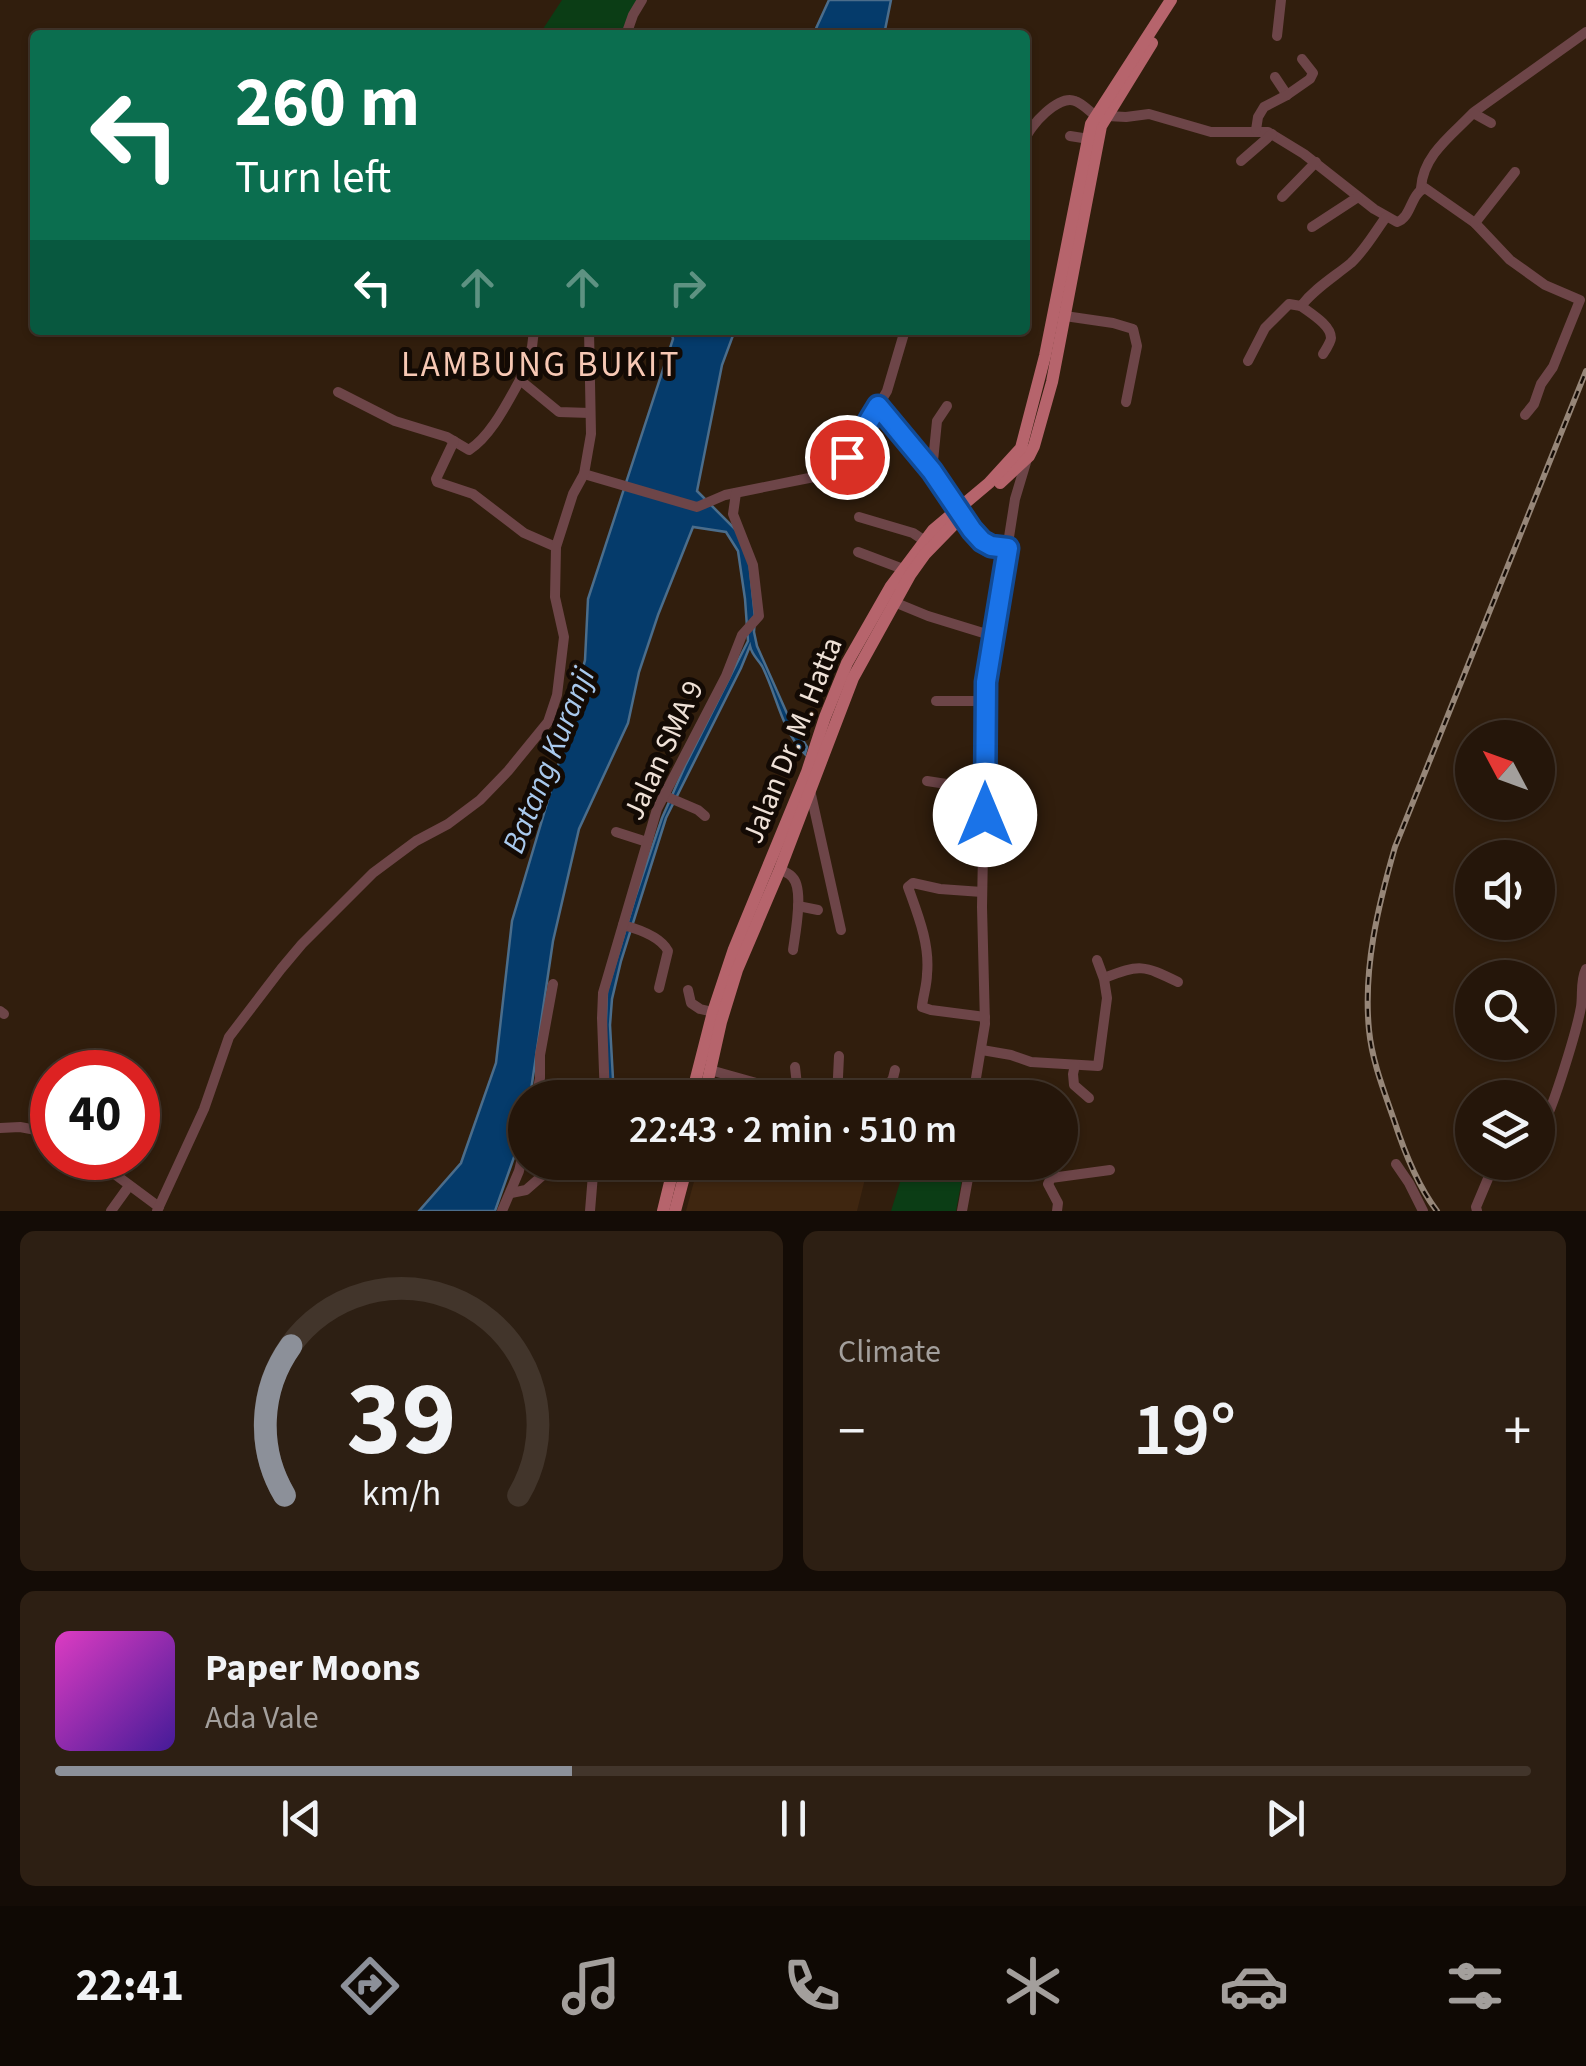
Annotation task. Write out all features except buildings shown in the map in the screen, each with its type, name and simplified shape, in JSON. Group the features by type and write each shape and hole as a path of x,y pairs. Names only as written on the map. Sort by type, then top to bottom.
{"main road":[{"name":"Jalan Dr. M. Hatta","path":"1025,452 1102,116 1171,0"},
{"name":"Jalan Dr. M. Hatta","path":"715,1018 780,868 853,678 894,602 925,554 960,512 1034,446 1065,316 1064,286 1091,124 1102,116 1182,0"},
{"name":"Jalan Dr. M. Hatta","path":"696,1080 734,948 805,797 807,772 847,663 903,569 933,530 960,512"},
{"path":"708,1080 715,1018"},
{"path":"663,1211 671,1180"},
{"path":"675,1211 683,1180"}],"street":[{"path":"628,30 642,0"},
{"path":"1277,36 1281,0"},
{"path":"1030,129 1064,101 1073,100 1102,116 1156,115 1197,130 1256,130 1272,134 1397,222 1402,221 1421,188 1426,166 1436,150 1474,112 1586,32"},
{"path":"1256,130 1264,107 1310,79 1313,73 1302,60"},
{"path":"1275,77 1287,95"},
{"path":"1474,112 1490,124"},
{"path":"1241,161 1272,134"},
{"path":"1070,136 1089,139"},
{"path":"1282,198 1316,162"},
{"path":"1475,223 1515,172"},
{"path":"1421,188 1475,223 1510,260 1545,285 1580,300 1553,367 1525,415"},
{"path":"1312,228 1358,198"},
{"path":"1301,306 1357,257 1386,217"},
{"path":"1248,360 1265,328 1292,304 1322,322 1331,334 1324,354"},
{"path":"1065,316 1132,329 1137,346 1126,402"},
{"path":"338,392 395,421 469,450 476,446 520,380 533,335"},
{"path":"121,1180 158,1209 204,1109 229,1037 281,969 373,872 480,800 548,722 558,695 564,637 555,597 556,547 573,494 584,474 590,434 589,335"},
{"path":"584,474 694,507 725,494 802,480 832,470 854,447 887,391 904,335"},
{"path":"520,380 559,412 590,413"},
{"path":"878,406 932,471 982,541 1008,548"},
{"path":"932,471 936,421 947,406"},
{"path":"454,441 436,482 473,494 524,533 556,547"},
{"path":"976,1080 985,1017 982,892 988,658 1025,452"},
{"name":"Jalan SMA 9","path":"605,1080 603,992 627,926 648,842 738,644 760,616 753,566 734,520 736,493"},
{"path":"858,517 913,533 925,541"},
{"path":"858,552 903,569"},
{"path":"894,602 994,636"},
{"path":"936,701 985,701"},
{"path":"927,781 985,790"},
{"path":"805,797 841,930"},
{"path":"671,798 705,816"},
{"path":"955,828 959,835 984,837"},
{"path":"616,832 648,842"},
{"path":"780,868 796,881 798,906 793,950"},
{"path":"982,892 913,883 908,887 927,954 922,1007 985,1017"},
{"path":"798,906 818,910"},
{"path":"627,926 668,948 659,988"},
{"path":"982,1050 1032,1062 1095,1067 1099,1064 1106,1011 1104,978 1097,960"},
{"path":"1104,978 1130,968 1149,968 1178,982"},
{"path":"1555,1095 1580,1013 1586,969"},
{"path":"540,1080 540,1055 553,984"},
{"path":"688,990 691,1002 715,1018"},
{"path":"838,1080 840,1056"},
{"path":"1075,1065 1074,1085 1089,1098"},
{"path":"795,1066 799,1080"},
{"path":"710,1070 746,1080"},
{"path":"891,1080 895,1070"},
{"path":"0,1128 30,1130"},
{"path":"1396,1164 1423,1211"},
{"path":"1057,1211 1058,1203 1048,1184 1051,1178 1110,1170"},
{"path":"502,1211 516,1180"},
{"path":"512,1193 526,1190 537,1180"},
{"path":"590,1211 592,1180"},
{"path":"962,1211 968,1180"},
{"path":"1473,1209 1486,1180"},
{"path":"111,1211 129,1186"}],"shaded area":[{"path":"694,1180 865,1180 857,1211 686,1211"}],"green space":[{"path":"562,0 640,0 628,30 542,30"},
{"path":"901,1180 962,1180 956,1211 891,1211"}],"water":[{"path":"829,0 891,0 885,30 815,30"},
{"path":"672,335 733,335 722,365 697,491 739,533 749,559 757,646 789,718 807,747 805,754 790,734 750,646 666,818 612,999 613,1080 607,1080 607,991 636,895 662,818 748,641 738,551 726,532 693,527 639,672 628,723 579,829 553,941 533,1080 508,1080 508,1174 495,1211 419,1211 461,1163 496,1063 512,921 585,660 588,599"}],"railway":[{"path":"1437,1211 1407,1156 1373,1053 1368,1007 1373,937 1395,847 1586,371"}],"district":[{"name":"LAMBUNG BUKIT","path":"541,364"}],"route":[{"path":"847,457 878,406 932,471 982,541 1008,548 988,658 985,815"}],"water label":[{"name":"Batang Kuranji","path":"548,760"}]}
